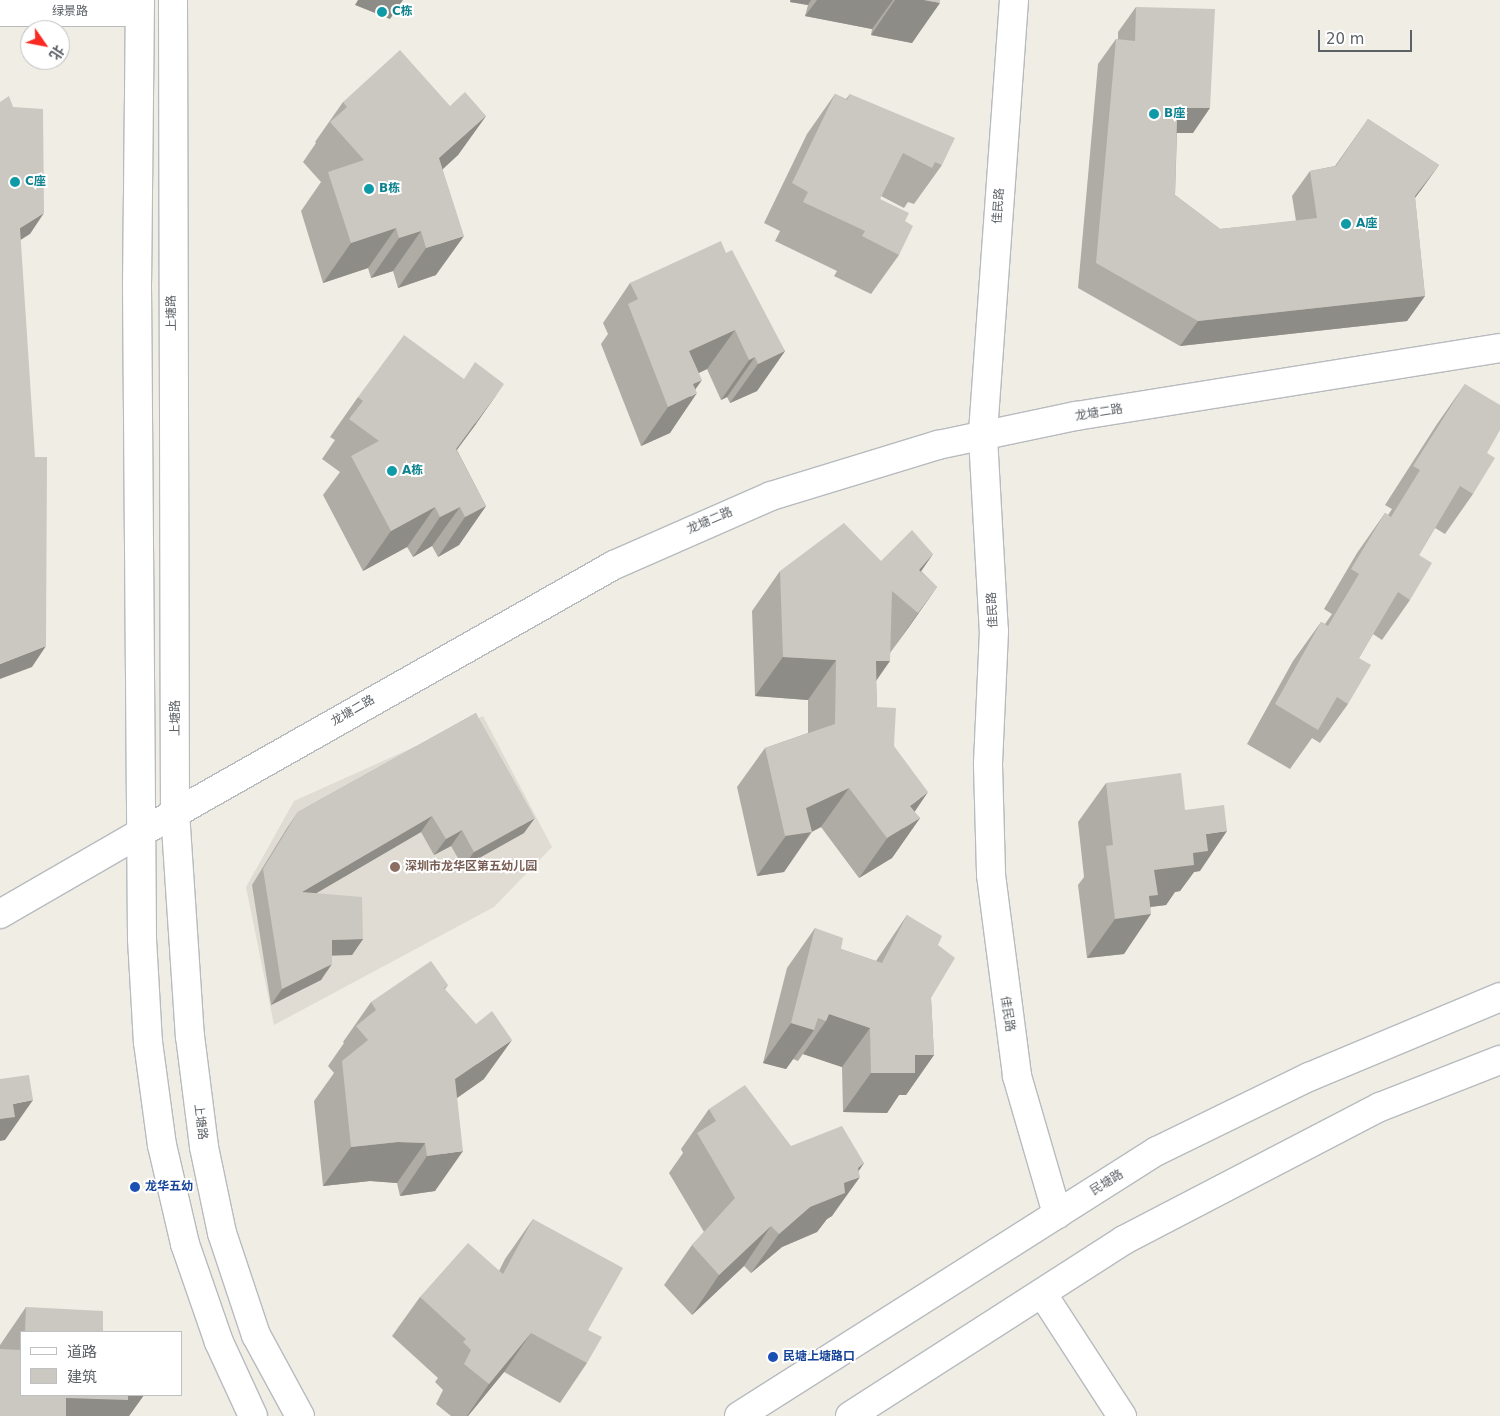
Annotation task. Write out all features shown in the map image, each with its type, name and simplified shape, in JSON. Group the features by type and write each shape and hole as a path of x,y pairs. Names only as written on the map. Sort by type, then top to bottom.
{"main road":[{"name":"上塘路","path":"173,0 175,812 180,928 204,1147 222,1233 256,1335 300,1416"},
{"name":"佳民路","path":"1014,0 983,437 994,631 988,765 993,894 1017,1076 1057,1214"},
{"name":"绿景路","path":"0,12 140,6"},
{"path":"140,6 137,285 142,832 148,1033 162,1145 185,1244 219,1342 253,1416"},
{"name":"龙塘二路","path":"0,914 175,812 588,579 694,527 858,467 1076,416 1500,348"},
{"name":"民塘路","path":"739,1416 1166,1146 1309,1077 1500,997"},
{"path":"850,1416 1124,1240 1312,1140 1380,1107 1500,1060"},
{"path":"1042,1293 1122,1416"}],"shaded area":[{"name":"深圳市龙华区第五幼儿园","path":"483,716 552,847 494,907 274,1025 246,887 294,801"}],"building":[{"path":"924,0 940,0 940,3"},
{"path":"1136,7 1215,9 1210,108 1183,108 1183,120 1177,120 1175,195 1220,229 1317,218 1310,171 1336,166 1368,119 1439,165 1415,196 1425,296 1198,321 1096,263 1116,39 1135,41"},
{"path":"400,50 450,106 465,92 486,116 439,158 464,236 426,248 421,231 399,238 396,228 351,243 328,172 364,160 330,122 347,107 343,102"},
{"path":"835,94 847,100 850,94 955,138 942,165 935,162 932,168 903,153 880,199 909,213 905,221 913,226 899,255 862,236 865,231 803,202 808,192 792,183"},
{"path":"9,96 13,107 43,109 44,213 20,228 35,457 47,457 46,646 0,664 0,102"},
{"path":"721,241 726,253 732,250 785,351 758,364 755,357 749,360 735,330 689,351 702,380 693,384 697,393 668,407 628,304 638,299 630,283"},
{"path":"404,335 464,379 475,362 504,384 456,449 486,506 465,517 460,507 440,517 435,507 391,531 351,456 379,441 349,419 363,401 358,397"},
{"path":"1465,384 1500,405 1500,430 1487,453 1495,458 1473,494 1460,486 1419,555 1432,563 1410,600 1398,592 1359,658 1371,665 1348,704 1337,697 1318,730 1275,704 1321,622 1328,626 1359,574 1351,569 1385,513 1391,517 1420,470 1413,466"},
{"path":"844,523 881,561 912,530 933,554 919,570 937,587 918,613 892,591 890,661 876,661 877,707 896,708 894,746 928,792 910,806 920,818 887,838 849,788 806,808 812,832 785,836 765,748 835,724 836,660 783,657 780,571"},
{"path":"476,713 535,818 474,852 462,830 446,839 432,816 302,892 362,897 363,939 332,940 332,964 282,989 263,869 298,812"},
{"path":"1181,773 1185,810 1224,805 1227,831 1206,834 1208,851 1193,853 1194,865 1154,870 1158,895 1149,896 1151,914 1115,919 1106,846 1113,845 1106,783"},
{"path":"907,915 942,936 938,945 955,958 931,998 934,1055 915,1055 915,1073 871,1073 870,1028 829,1014 826,1021 818,1018 814,1030 791,1023 815,928 843,938 841,949 882,963"},
{"path":"431,961 448,985 444,988 476,1024 492,1011 512,1040 455,1079 463,1151 427,1156 425,1143 398,1142 351,1147 342,1061 368,1040 356,1026 376,1010 371,1002"},
{"path":"29,1075 33,1100 13,1104 15,1117 0,1119 0,1079"},
{"path":"745,1085 791,1146 842,1126 864,1163 858,1168 860,1177 844,1183 845,1193 810,1207 779,1234 771,1226 719,1275 692,1245 735,1198 697,1133 716,1121 709,1109"},
{"path":"533,1219 623,1268 588,1330 602,1337 587,1363 531,1333 489,1384 464,1364 471,1350 463,1342 466,1339 420,1297 468,1243 503,1274"},
{"path":"26,1307 103,1311 103,1331 25,1331"},
{"path":"0,1349 20,1350 20,1396 128,1396 128,1400 66,1398 66,1416 0,1416"}],"place":[{"name":"C栋","path":"382,12"},
{"name":"B座","path":"1154,114"},
{"name":"C座","path":"15,182"},
{"name":"B栋","path":"369,189"},
{"name":"A座","path":"1346,224"},
{"name":"A栋","path":"392,471"},
{"name":"深圳市龙华区第五幼儿园","path":"395,867"},
{"name":"龙华五幼","path":"135,1187"},
{"name":"民塘上塘路口","path":"773,1357"}]}
